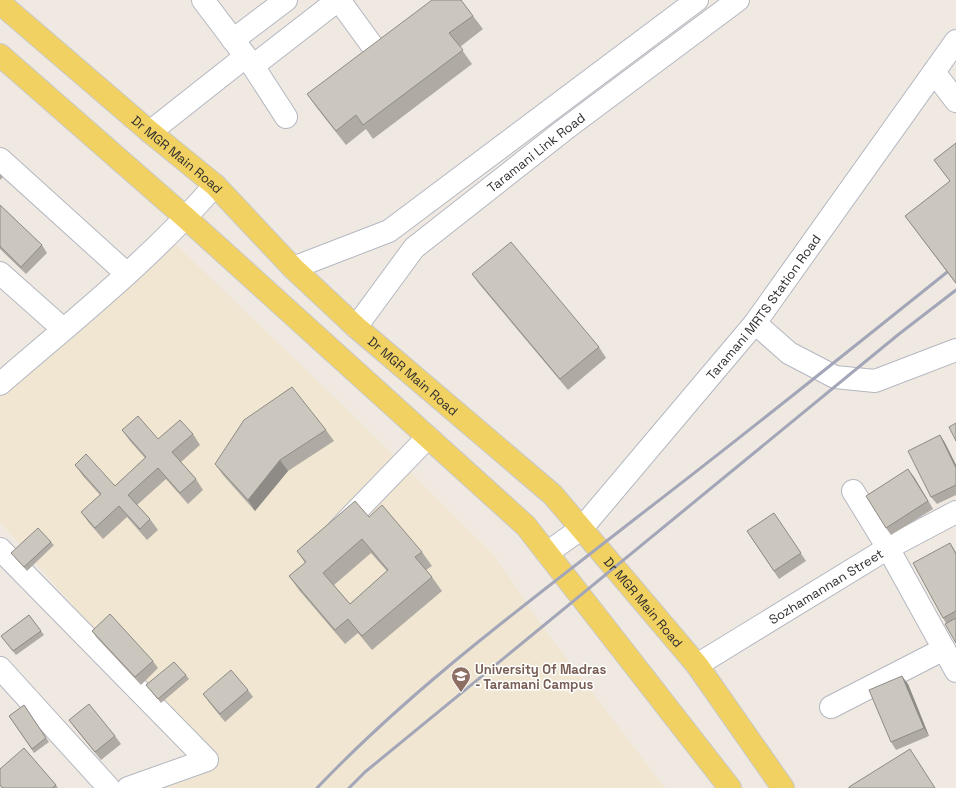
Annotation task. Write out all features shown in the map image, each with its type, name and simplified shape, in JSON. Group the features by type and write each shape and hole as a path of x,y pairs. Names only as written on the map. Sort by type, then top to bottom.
{"main road":[{"name":"Dr MGR Main Road","path":"0,3 150,132 215,185 293,268 356,327 553,495 697,665 783,788"},
{"path":"0,55 186,218 526,526 730,788"}],"street":[{"path":"203,0 244,54 286,117"},
{"path":"244,54 286,0"},
{"path":"150,132 244,54 339,0 376,51"},
{"name":"Taramani Link Road","path":"293,268 389,231 697,0"},
{"name":"Taramani Link Road","path":"356,327 414,248 564,130 738,0"},
{"name":"Taramani MRTS Station Road","path":"547,553 582,528 755,323 956,41"},
{"path":"934,72 956,101"},
{"path":"0,159 127,274"},
{"path":"0,384 127,274 186,218 215,185"},
{"path":"0,273 63,329"},
{"path":"755,323 789,353 835,377 875,381 956,350"},
{"path":"326,542 428,437"},
{"path":"853,491 888,548 956,671"},
{"name":"Sozhamannan Street","path":"697,665 888,548 956,512"},
{"path":"0,548 207,760 128,788"},
{"path":"830,708 944,649"},
{"path":"0,668 109,788"}],"shaded area":[{"path":"169,238 355,417 493,554 548,634 665,788 95,788 201,752 0,522 0,384"}],"building":[{"path":"432,0 461,0 473,16 449,33 463,50 363,125 356,115 336,131 307,94"},
{"path":"956,143 956,283 905,216 950,181 934,160"},
{"path":"0,205 42,245 21,267 0,246"},
{"path":"511,242 599,347 560,379 472,274"},
{"path":"292,387 326,430 280,460 248,500 215,464 244,420"},
{"path":"138,416 158,439 180,420 193,434 172,452 196,479 180,493 158,468 128,495 150,519 140,529 119,506 95,528 81,512 101,494 75,465 86,454 115,486 146,457 122,430"},
{"path":"956,423 956,441 949,427"},
{"path":"940,435 956,468 956,485 931,497 908,451"},
{"path":"908,469 928,501 886,528 866,496"},
{"path":"355,501 369,517 382,505 422,552 415,557 432,577 362,636 348,619 335,630 289,576 306,562 297,551","holes":["362,539 388,570 350,604 323,573"]},
{"path":"774,513 801,553 774,571 747,531"},
{"path":"38,528 51,542 24,567 11,553"},
{"path":"950,543 956,554 956,611 943,618 913,563"},
{"path":"110,614 153,661 135,677 92,631"},
{"path":"29,615 41,631 13,651 1,636"},
{"path":"956,618 956,643 945,624"},
{"path":"174,662 186,675 158,699 146,685"},
{"path":"231,670 248,690 220,714 203,694"},
{"path":"902,676 924,728 891,742 869,690"},
{"path":"89,704 115,736 95,752 69,720"},
{"path":"24,705 46,738 32,749 9,716"},
{"path":"24,748 56,785 52,788 3,788 0,785 0,769"},
{"path":"910,749 935,788 849,788 849,787"}],"railway":[{"path":"317,788 393,715 473,646 759,422 956,265"},
{"path":"349,788 365,772 899,334 956,290"}],"place":[{"name":"University Of Madras - Taramani Campus","path":"461,693"}]}
